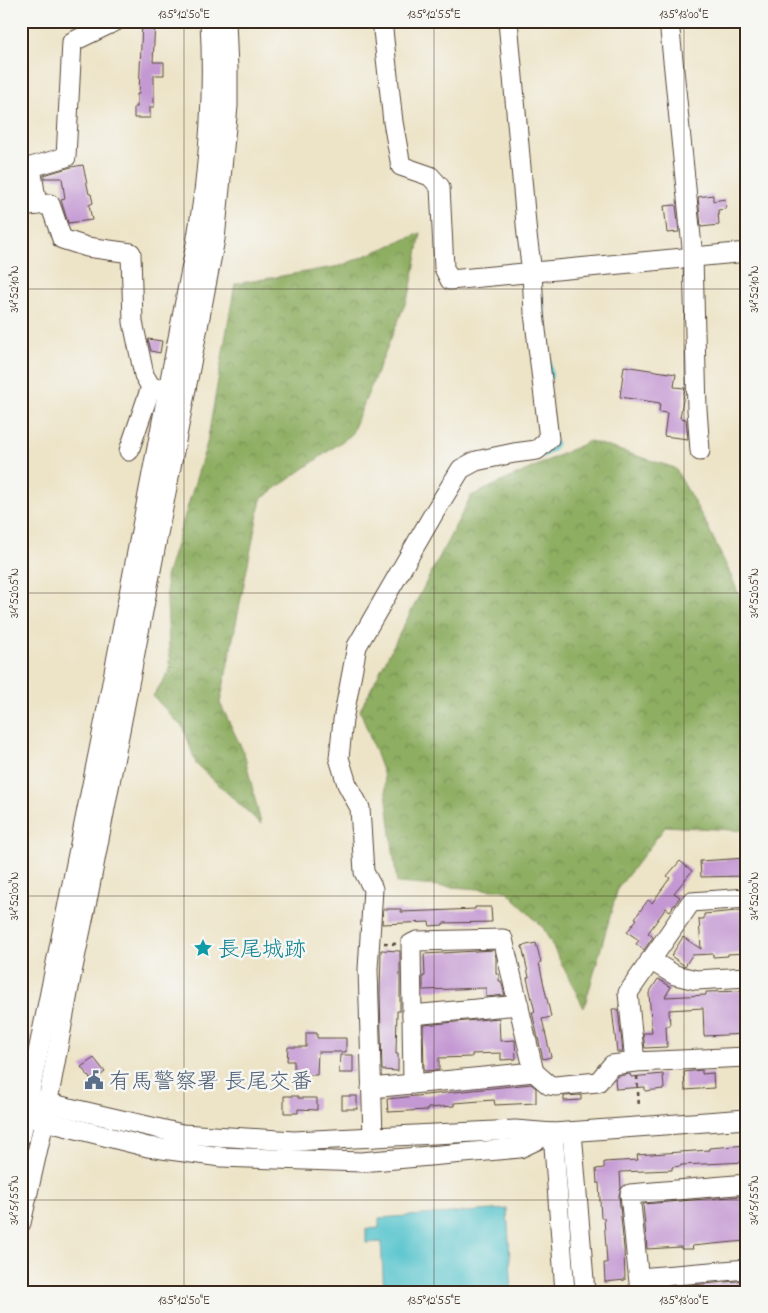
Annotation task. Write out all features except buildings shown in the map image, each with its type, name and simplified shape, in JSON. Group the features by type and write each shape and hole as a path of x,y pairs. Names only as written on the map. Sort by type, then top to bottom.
{"street":[{"path":"116,21 72,42 66,157 31,167 29,206 50,204 62,239 87,247 132,253 133,322 144,375 168,391"},
{"path":"21,1136 24,1106 101,740 196,244 205,184 212,75 210,21"},
{"path":"21,1223 48,1103 168,391 215,238 228,106 226,21"},
{"path":"382,21 393,122 401,166 430,176 440,187 444,268 450,280 747,252"},
{"path":"373,1137 368,969 373,889 364,872 360,808 347,784 339,758 343,720 358,646 461,469 476,461 537,450 548,439 534,313 532,272 526,226 508,21"},
{"path":"669,21 693,257 700,451"},
{"path":"129,451 168,391"},
{"path":"635,1062 628,993 650,960 691,902 747,898"},
{"path":"414,1084 411,944 417,941 503,939 534,1072 549,1085 598,1082 612,1064 747,1057"},
{"path":"650,960 675,975 696,980 747,977"},
{"path":"412,1015 519,1005"},
{"path":"371,1088 534,1072"},
{"path":"24,1106 48,1103 182,1134 294,1141 515,1130 553,1133 747,1119"},
{"path":"24,1106 44,1122 148,1147 212,1156 361,1162 520,1148 553,1133"},
{"path":"572,1132 586,1292"},
{"path":"553,1133 565,1292"},
{"path":"747,1184 630,1194 639,1285 747,1269"}],"path":[{"path":"370,943 411,944"},
{"path":"635,1062 639,1107"}],"green space":[{"path":"421,233 410,292 351,435 261,499 220,703 244,753 261,824 196,764 184,729 153,696 170,670 166,577 207,443 235,284 340,266"},
{"path":"590,441 675,468 707,525 747,613 747,831 666,826 618,888 584,1008 544,929 507,891 397,883 384,776 360,710 471,496"}],"water":[{"path":"507,1209 512,1292 384,1292 381,1242 366,1243 366,1229 379,1228 379,1218"}],"waterway":[{"path":"542,297 551,377"},
{"path":"544,455 553,449 556,443"}],"place":[{"name":"長尾城跡","path":"203,948"},
{"name":"有馬警察署 長尾交番","path":"94,1080"}]}
